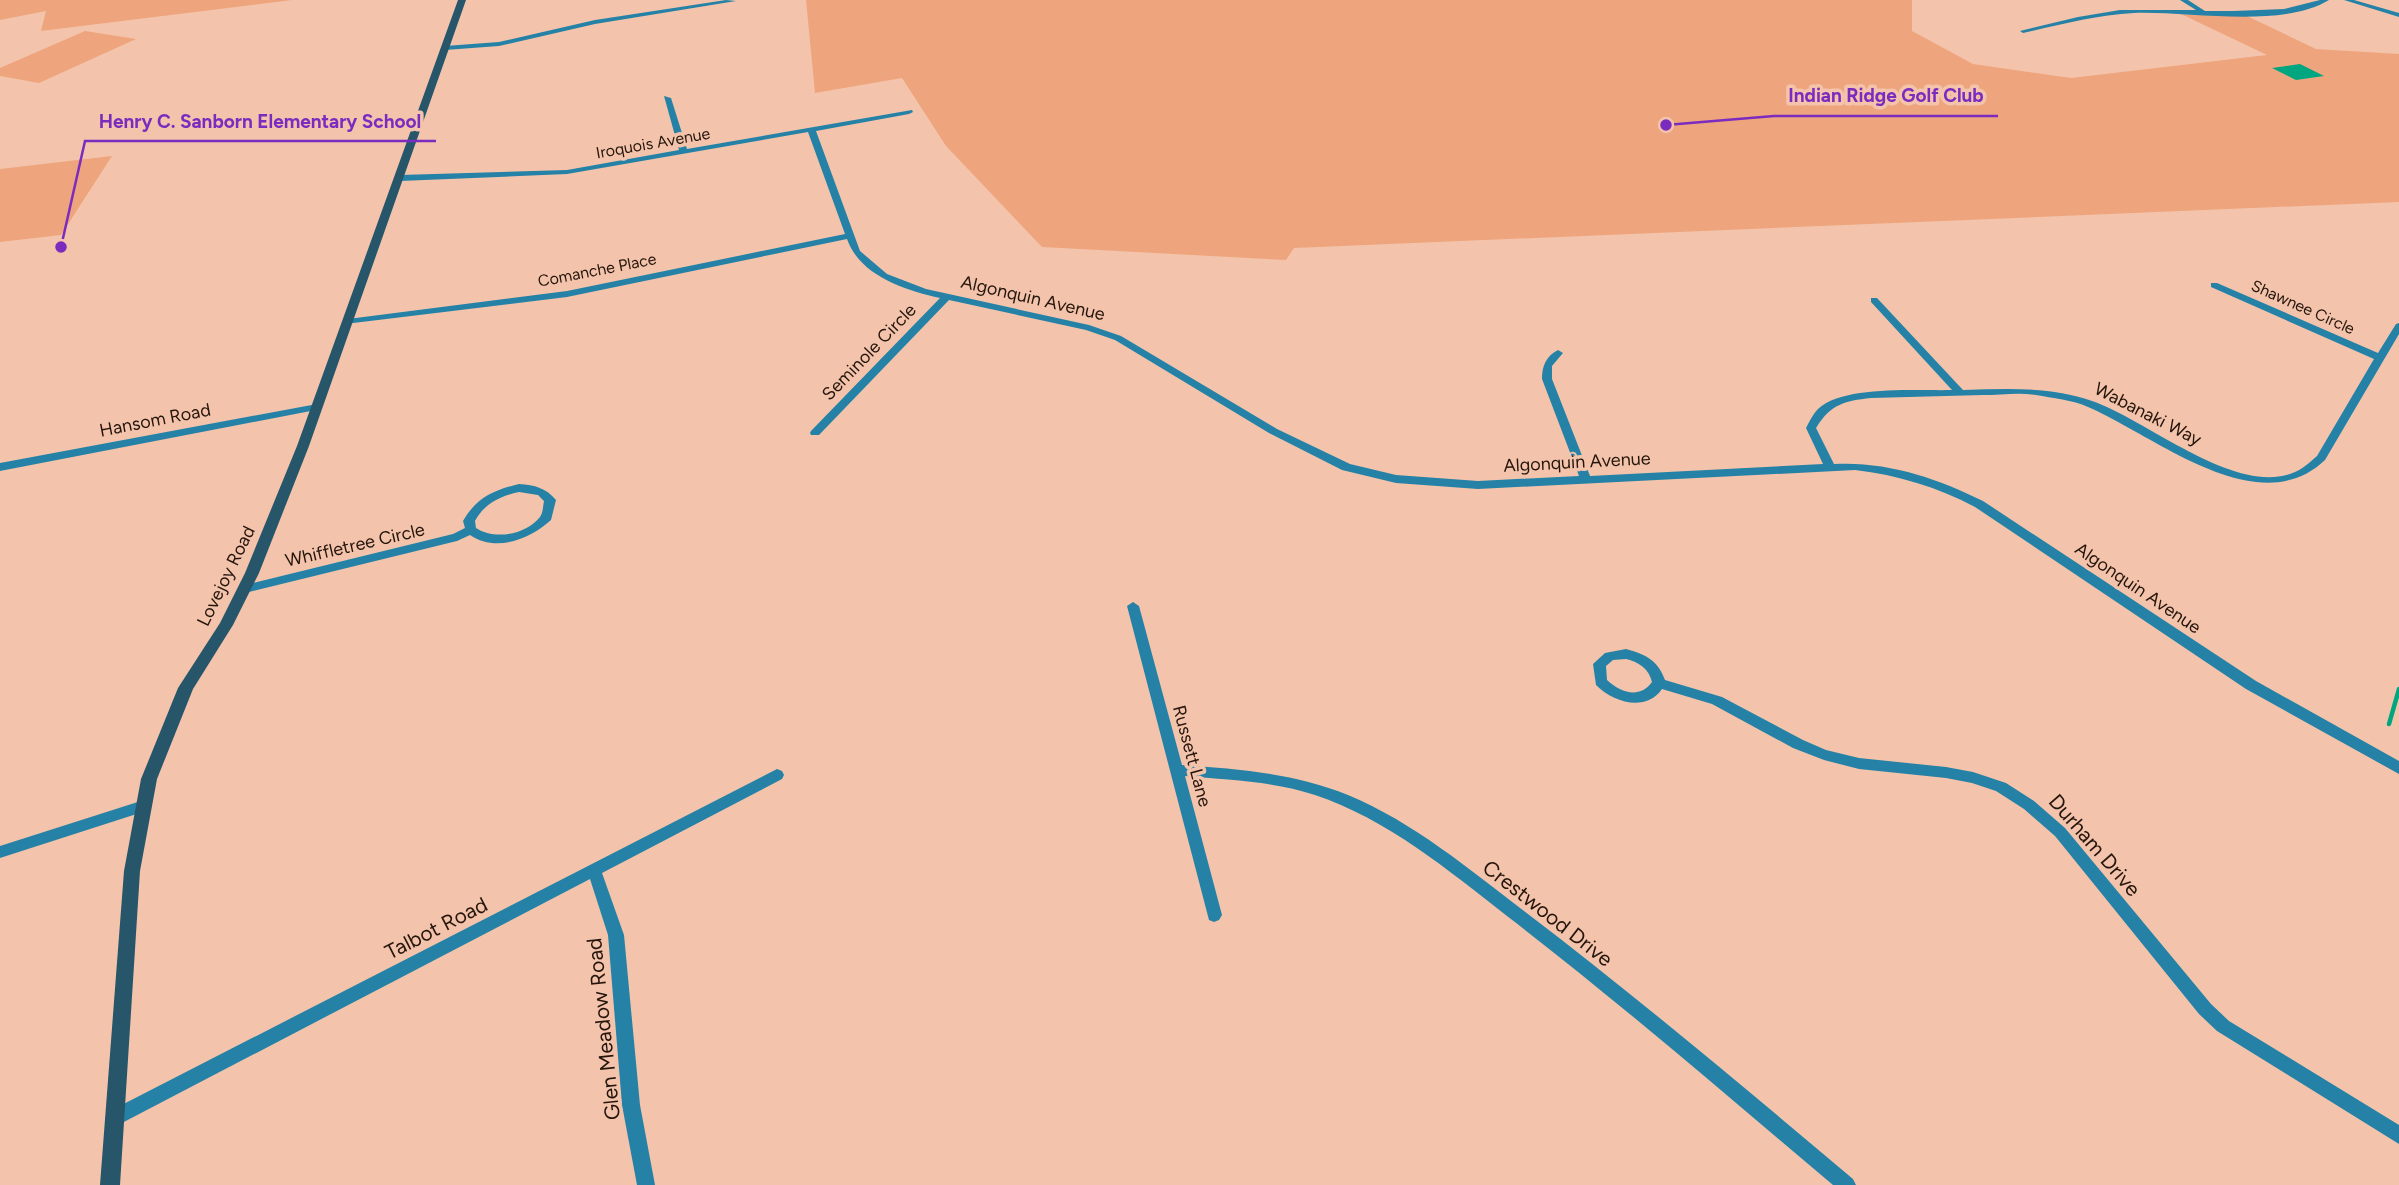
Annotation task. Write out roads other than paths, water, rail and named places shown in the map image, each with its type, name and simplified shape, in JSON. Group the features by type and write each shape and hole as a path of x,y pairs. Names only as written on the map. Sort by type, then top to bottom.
{"main road":[{"name":"Lovejoy Road","path":"110,1185 132,871 149,779 186,688 226,625 245,589 317,407 462,0"}],"street":[{"path":"2183,0 2203,12"},
{"path":"2023,31 2113,13 2268,12 2299,9 2326,0"},
{"path":"2347,0 2399,15"},
{"path":"445,48 499,44 595,22 733,1"},
{"path":"667,98 684,153"},
{"name":"Iroquois Avenue","path":"400,178 567,172 909,112"},
{"name":"Algonquin Avenue","path":"811,130 856,251 884,276 947,296 1089,328 1118,338 1273,431 1346,467 1396,479 1434,484 1586,480 1830,467 1877,468 1952,489 2003,519 2292,710 2399,768"},
{"name":"Comanche Place","path":"348,322 567,293 850,236"},
{"name":"Shawnee Circle","path":"2214,285 2378,358"},
{"name":"Seminole Circle","path":"816,433 947,296"},
{"path":"1874,300 1960,392"},
{"name":"Wabanaki Way","path":"1830,467 1811,428 1814,418 1833,403 1871,395 2032,391 2076,398 2219,470 2255,480 2274,480 2310,471 2321,458 2399,326"},
{"path":"1558,353 1547,366 1547,379 1586,480"},
{"name":"Hansom Road","path":"0,467 317,407"},
{"path":"531,489 543,492 550,500 547,517 526,533 489,539 471,530 469,521 474,510 499,494 531,489"},
{"name":"Whiffletree Circle","path":"245,589 433,544 471,530"},
{"name":"Russett Lane","path":"1133,606 1214,915"},
{"path":"1609,656 1634,656 1650,664 1658,683 1652,693 1630,698 1606,688 1598,670 1599,664 1609,656"},
{"name":"Durham Drive","path":"1658,683 1724,703 1824,755 1866,764 1954,772 2007,789 2033,806 2060,832 2205,1009 2223,1026 2399,1135"},
{"name":"Crestwood Drive","path":"1176,770 1270,778 1318,790 1362,808 1422,844 1552,940 1847,1185"},
{"name":"Talbot Road","path":"114,1118 777,775"},
{"path":"0,852 144,806"},
{"name":"Glen Meadow Road","path":"594,870 617,934 631,1105 646,1185"}],"waterway":[{"path":"2389,724 2399,689"}],"place":[{"name":"Indian Ridge Golf Club","path":"1666,125"},
{"name":"Henry C. Sanborn Elementary School","path":"61,247"}]}
